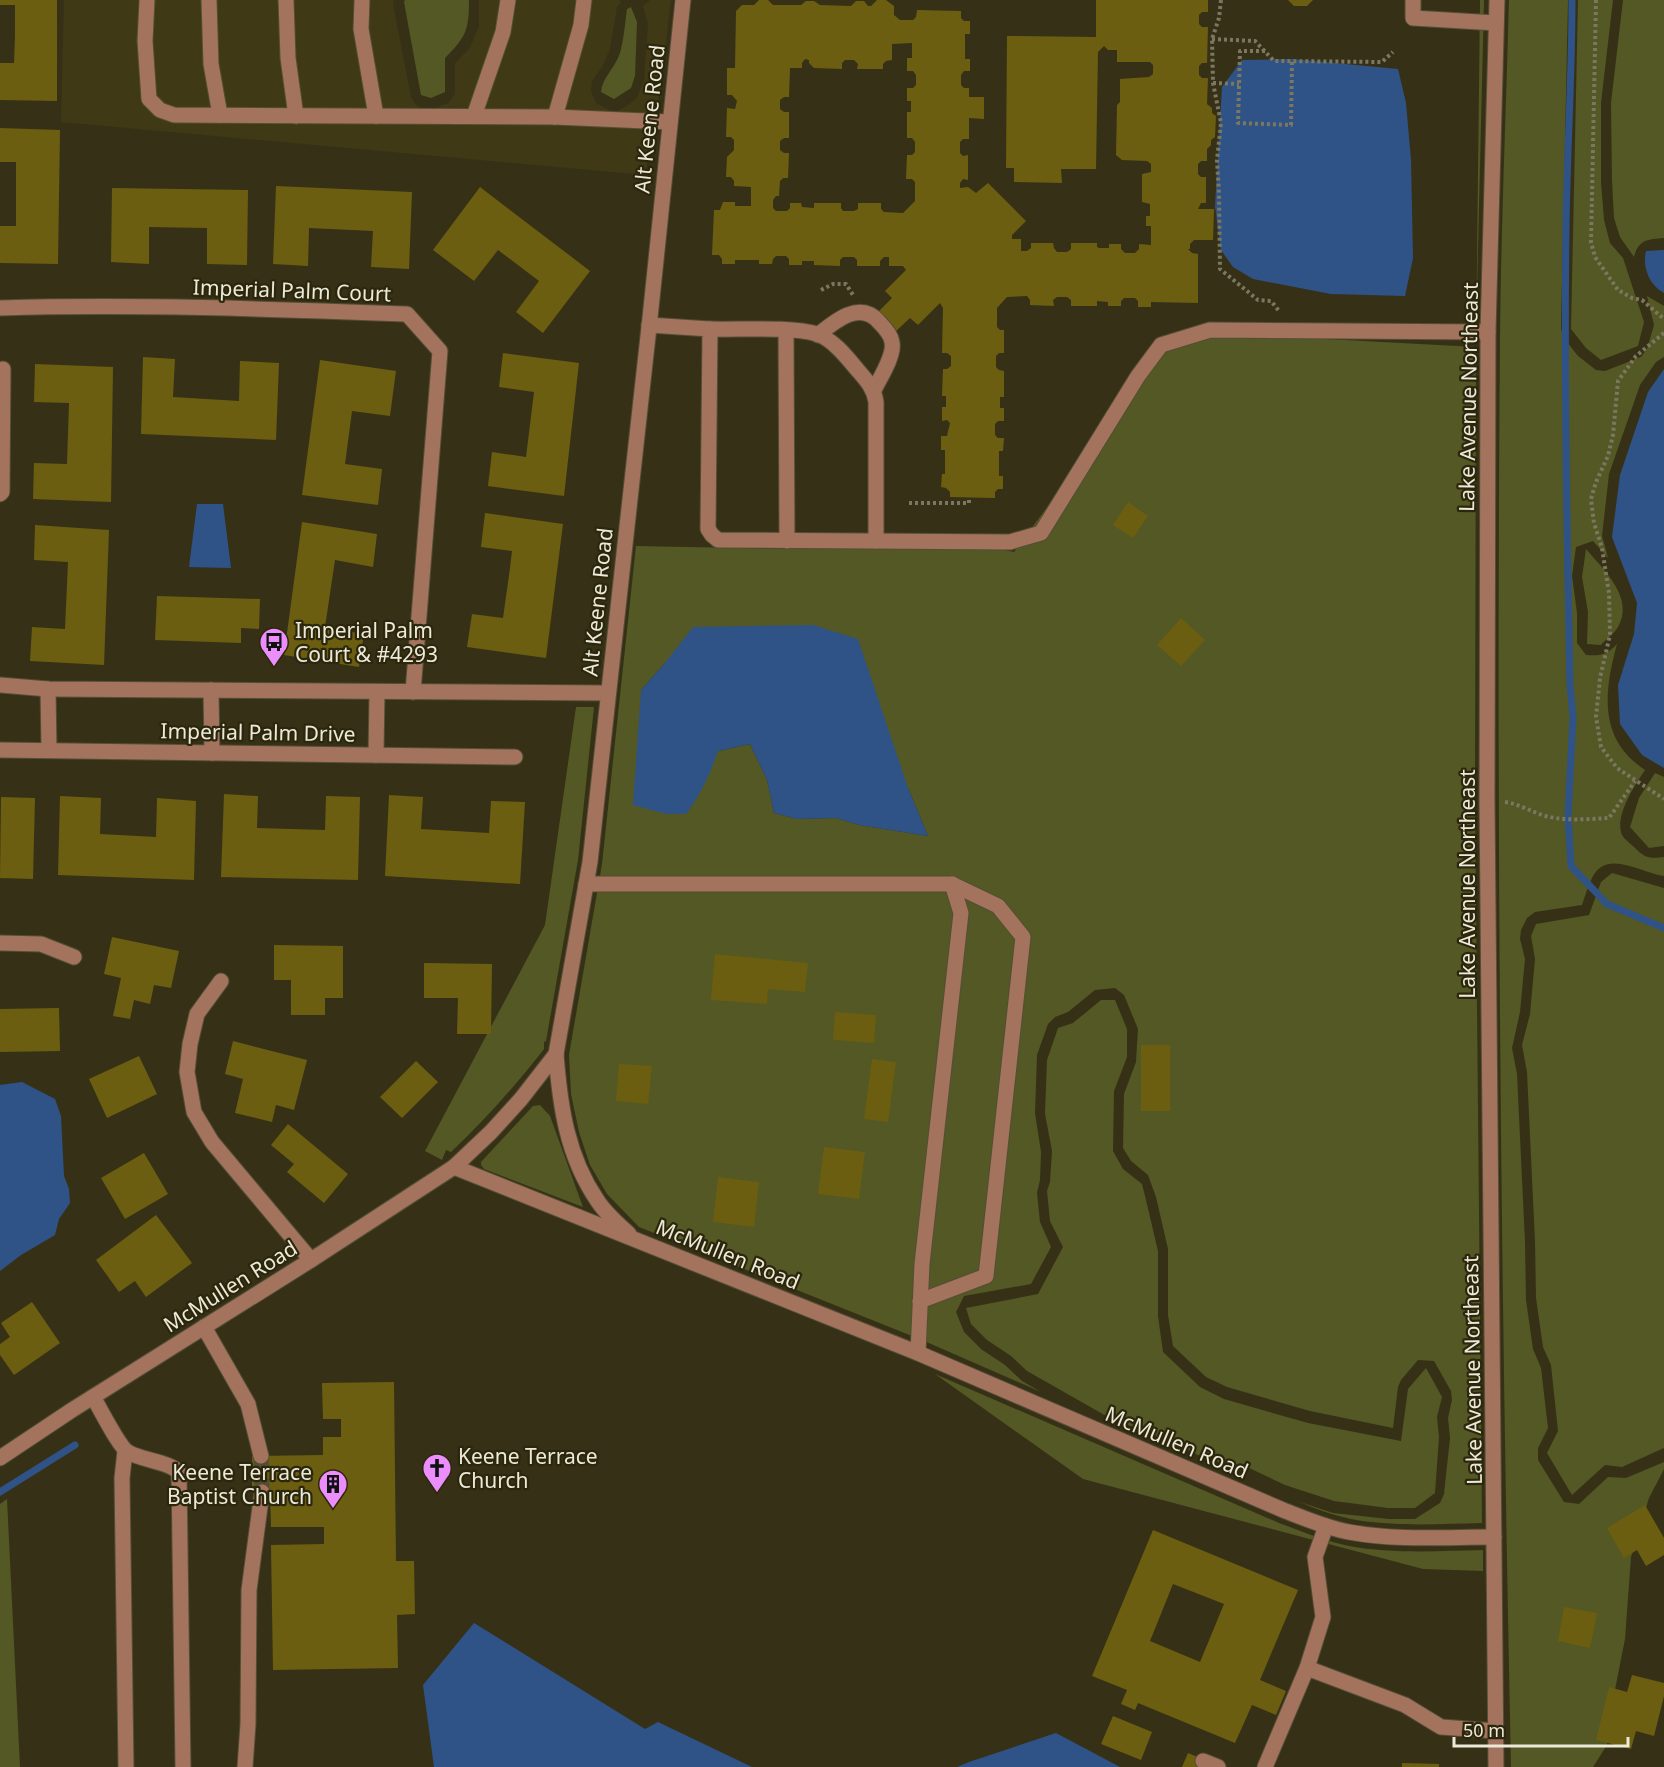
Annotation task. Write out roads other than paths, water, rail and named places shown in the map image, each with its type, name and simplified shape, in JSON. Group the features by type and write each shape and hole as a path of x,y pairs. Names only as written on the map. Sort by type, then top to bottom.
{"street":[{"path":"147,0 145,41 149,99 160,110 174,115 555,117 669,122"},
{"path":"209,0 211,64 220,115"},
{"path":"286,0 288,58 296,116"},
{"path":"362,0 361,29 376,116"},
{"path":"474,116 503,32 508,0"},
{"path":"555,117 581,26 584,0"},
{"name":"Alt Keene Road","path":"454,1167 513,1107 556,1054 586,884 683,0"},
{"path":"1413,0 1413,18 1496,23"},
{"name":"Lake Avenue Northeast","path":"1496,1767 1487,800 1488,332 1497,0"},
{"name":"Imperial Palm Court","path":"0,308 90,306 407,314 441,351 413,692"},
{"path":"818,335 842,316 858,312 873,315 885,328 892,342 889,360 874,390"},
{"path":"649,326 786,331 818,335 830,341 874,390 876,402 876,541"},
{"path":"710,329 708,529 718,540 1010,542 1041,533 1137,376 1161,345 1210,330 1488,332"},
{"path":"786,331 787,541"},
{"path":"0,494 2,492 3,369"},
{"path":"0,684 48,689 608,693"},
{"path":"48,689 49,750"},
{"path":"211,690 212,753"},
{"path":"376,755 377,692"},
{"name":"Imperial Palm Drive","path":"0,750 515,757"},
{"path":"586,884 952,884 998,906 1023,937 986,1276 920,1301"},
{"path":"918,1353 923,1252 961,913 952,884"},
{"path":"0,943 41,944 75,957"},
{"path":"221,981 197,1014 189,1044 188,1072 194,1112 212,1142 311,1260"},
{"path":"556,1054 559,1095 567,1136 580,1171 598,1203 633,1239"},
{"name":"McMullen Road","path":"0,1458 454,1167 918,1353 1283,1510 1326,1526 1349,1532 1397,1538 1494,1537"},
{"path":"204,1327 248,1404 261,1456"},
{"path":"93,1397 125,1451 174,1467 178,1473 183,1767"},
{"path":"125,1451 122,1478 126,1767"},
{"path":"245,1767 249,1590 262,1492"},
{"path":"1265,1767 1307,1668 1323,1617 1315,1557 1326,1526"},
{"path":"1307,1668 1405,1706 1441,1727 1496,1731"}],"water":[{"path":"1292,59 1398,69 1406,103 1411,160 1413,258 1405,296 1331,294 1253,279 1233,267 1221,250 1215,206 1222,87 1242,60"},
{"path":"1664,250 1664,293 1654,285 1648,275 1645,257 1646,251"},
{"path":"1664,369 1664,768 1642,755 1620,724 1618,685 1634,634 1637,603 1612,537 1620,475 1648,392"},
{"path":"197,504 223,504 231,568 189,567"},
{"path":"813,625 858,639 908,788 928,836 859,825 836,818 797,819 774,813 767,780 750,744 718,751 705,784 686,814 666,814 633,805 641,690 693,627"},
{"path":"22,1082 55,1099 61,1116 64,1176 69,1189 70,1203 59,1219 55,1235 21,1255 0,1271 0,1085"},
{"path":"474,1623 645,1729 658,1722 752,1767 434,1767 423,1685"},
{"path":"1056,1733 1120,1767 957,1767 969,1762"}],"waterway":[{"path":"1572,0 1565,341 1570,685 1573,717 1568,816 1571,866 1607,904 1664,928"},
{"path":"0,1492 75,1445"}],"tunnel":[{"path":"261,1456 262,1492"}],"place":[{"name":"Imperial Palm Court & #4293","path":"274,668"},
{"name":"Keene Terrace Church","path":"437,1494"},
{"name":"Keene Terrace Baptist Church","path":"333,1510"}]}
